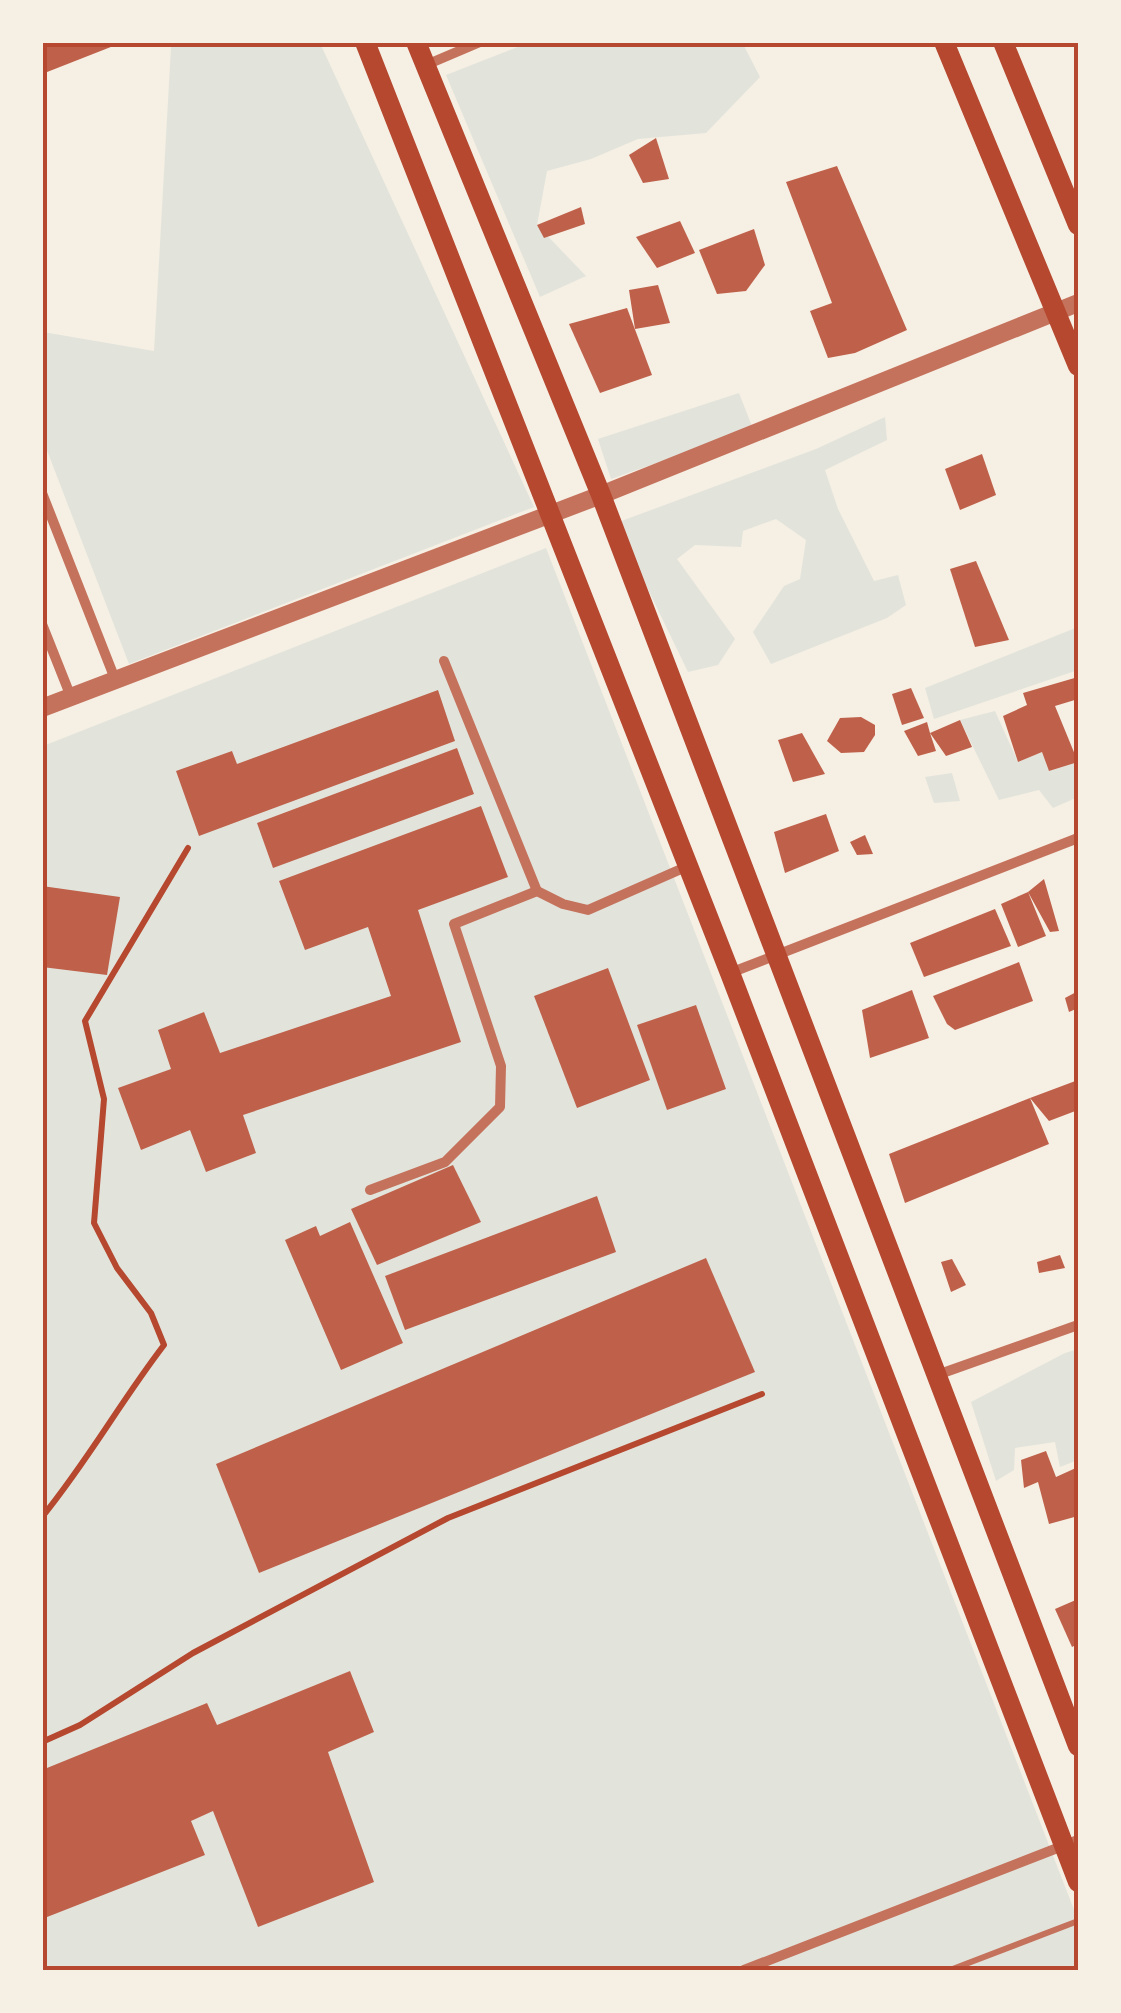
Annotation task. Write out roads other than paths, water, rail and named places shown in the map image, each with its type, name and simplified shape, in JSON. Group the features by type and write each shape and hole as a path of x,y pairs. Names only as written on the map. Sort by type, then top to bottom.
{"main road":[{"path":"365,42 1071,1843 1078,1882"},
{"path":"416,42 600,495 1078,1746"},
{"path":"944,42 1078,366"},
{"path":"1003,42 1078,225"}],"street":[{"path":"425,65 480,42"},
{"path":"42,708 600,495 1078,303"},
{"path":"42,493 115,680"},
{"path":"42,624 71,697"},
{"path":"444,661 536,891 588,910 688,866"},
{"path":"730,973 1078,838"},
{"path":"370,1190 445,1162 500,1107 501,1066 454,924 536,891"},
{"path":"936,1375 1078,1325"},
{"path":"744,1970 1071,1843"}],"lane":[{"path":"950,1970 1078,1921"}]}
